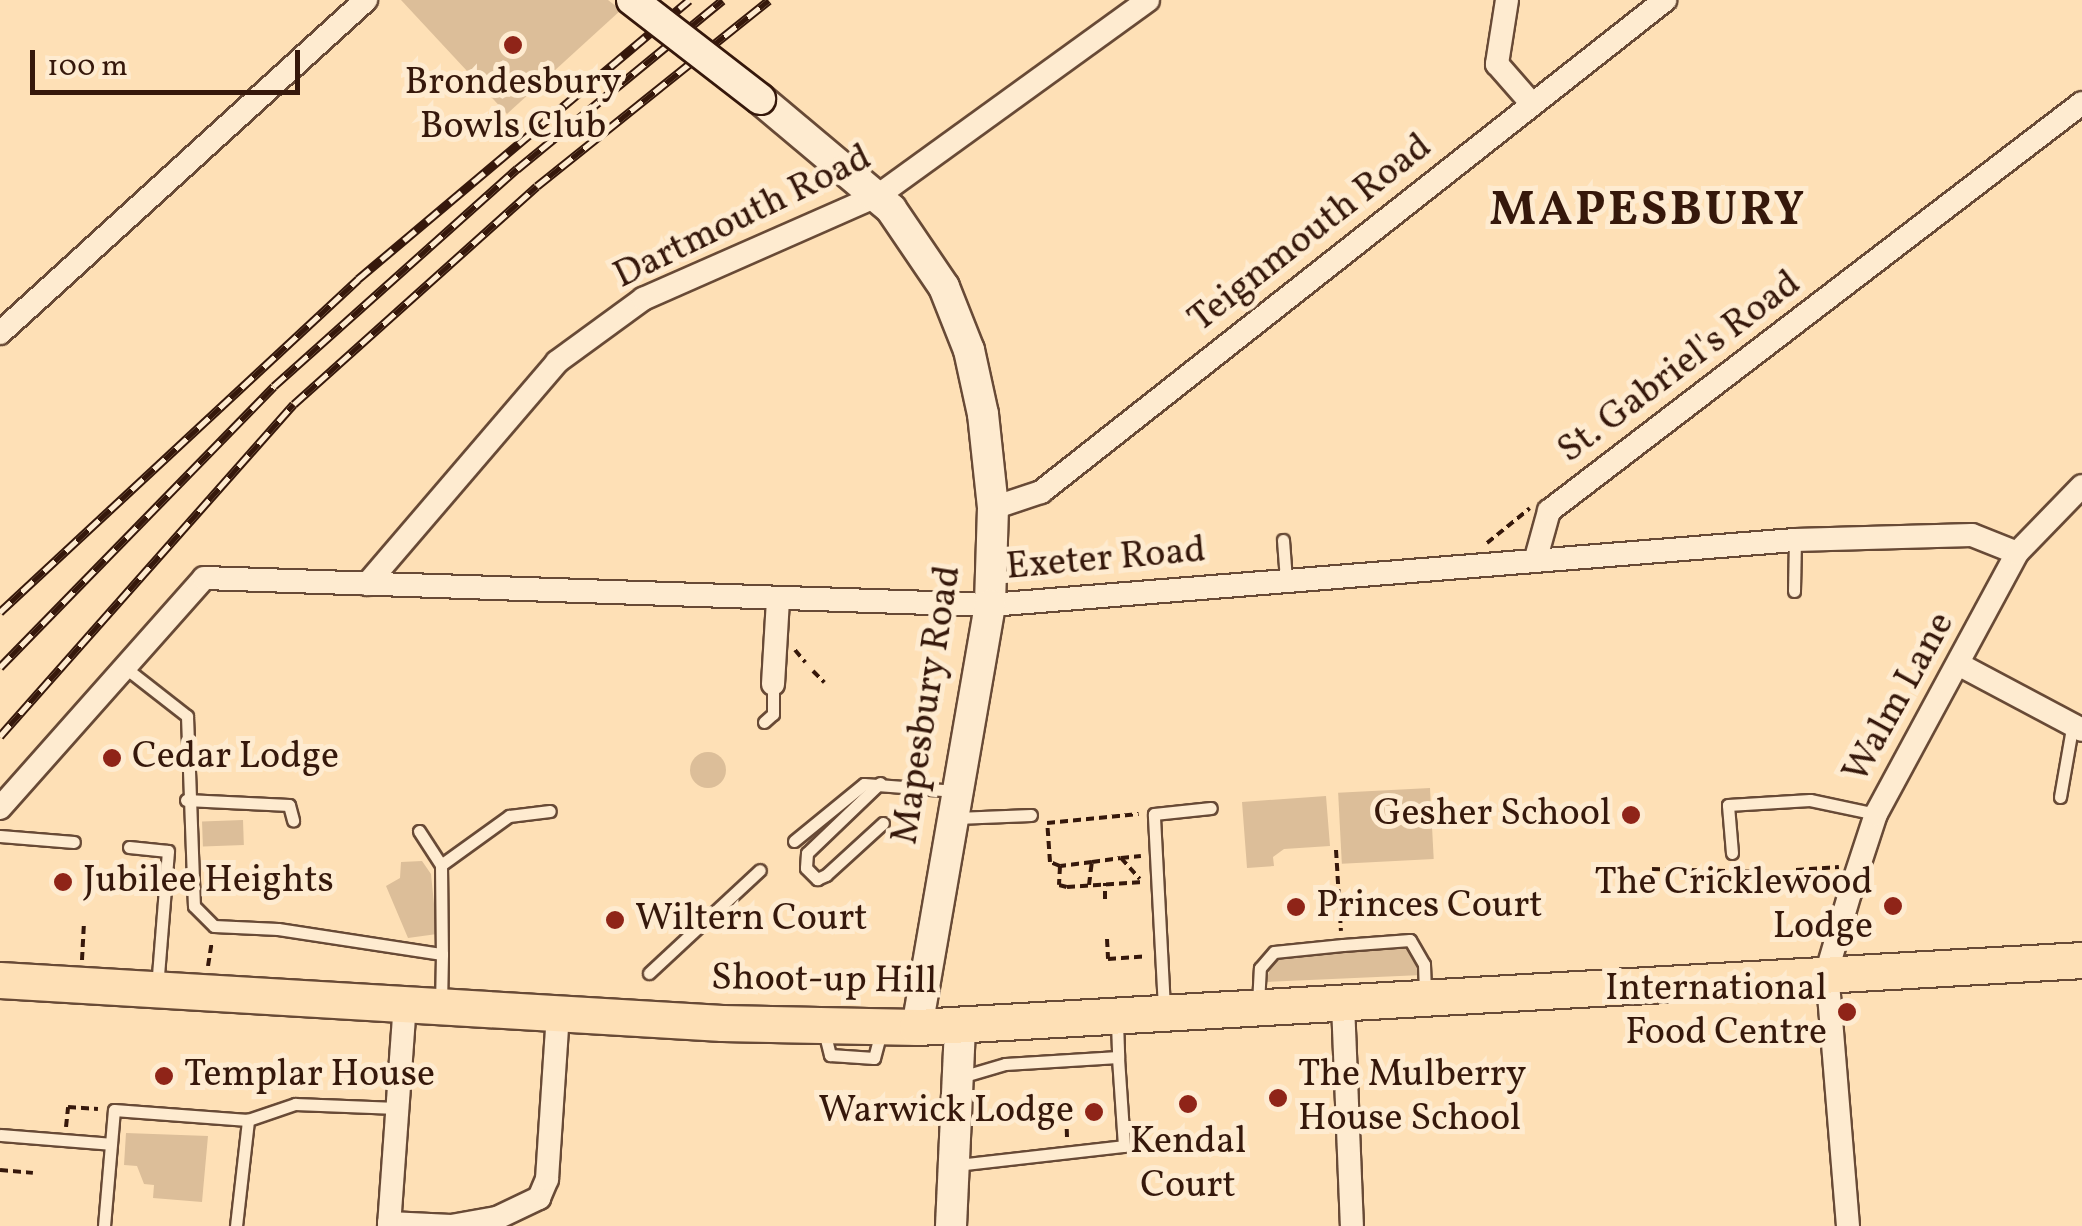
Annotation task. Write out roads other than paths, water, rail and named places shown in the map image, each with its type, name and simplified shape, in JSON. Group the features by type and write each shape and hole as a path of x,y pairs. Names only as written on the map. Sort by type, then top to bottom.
{"main road":[{"name":"Shoot-up Hill","path":"0,980 558,1015 900,1027 1117,1020 1646,982 2082,960"}],"street":[{"path":"0,333 366,0"},
{"name":"Mapesbury Road","path":"632,0 879,196 944,286 969,350 993,508 990,605 954,804 900,1027"},
{"name":"Dartmouth Road","path":"366,584 557,362 644,298 879,196 1148,0"},
{"path":"1507,0 1497,64 1532,104"},
{"name":"Teignmouth Road","path":"993,508 1041,492 1665,0"},
{"name":"St. Gabriel's Road","path":"1536,558 1549,510 2082,103"},
{"name":"Walm Lane","path":"1828,971 1867,857 1876,814 2017,553 2082,486"},
{"name":"Exeter Road","path":"0,808 204,578 990,605 1794,540 1972,536 2017,553"},
{"path":"774,684 778,600"},
{"path":"1960,664 2077,729"},
{"path":"1828,971 1848,1226"},
{"path":"404,1004 388,1224 482,1220 539,1198 547,1179 558,1015"},
{"path":"1343,1004 1352,1226"},
{"path":"951,1226 960,1026"}],"lane":[{"path":"1283,540 1286,580"},
{"path":"1794,540 1794,591"},
{"path":"123,666 187,716 186,800 194,906 214,926 278,929 442,954"},
{"path":"764,722 773,714 774,684"},
{"path":"2060,797 2077,729"},
{"path":"880,783 806,853 806,868 817,879 826,875 883,823"},
{"path":"794,841 855,789 880,783 954,804 1031,815"},
{"path":"186,800 289,805 293,820"},
{"path":"1732,853 1728,804 1810,800 1876,814"},
{"path":"1165,1015 1154,814 1211,808"},
{"path":"441,865 509,816 550,810"},
{"path":"419,831 441,865 440,1008"},
{"path":"0,836 74,842"},
{"path":"129,847 168,851 157,990"},
{"path":"649,973 760,870"},
{"path":"1258,1010 1260,968 1274,952 1343,945 1410,940 1424,964 1425,997"},
{"path":"953,1166 1068,1157 1124,1146 1117,1020"},
{"path":"958,1078 1005,1064 1118,1058"},
{"path":"104,1226 114,1110 248,1120 295,1104 398,1108"},
{"path":"236,1226 248,1120"},
{"path":"0,1135 111,1144"}],"railway":[{"path":"0,612 358,279 689,0"},
{"path":"0,667 274,386 517,169 723,0"},
{"path":"0,736 294,404 537,186 769,0"}],"place":[{"name":"Brondesbury Bowls Club","path":"513,45"},
{"name":"Cedar Lodge","path":"112,758"},
{"name":"Gesher School","path":"1631,815"},
{"name":"Jubilee Heights","path":"63,882"},
{"name":"The Cricklewood Lodge","path":"1893,906"},
{"name":"Princes Court","path":"1296,907"},
{"name":"Wiltern Court","path":"615,920"},
{"name":"International Food Centre","path":"1847,1012"},
{"name":"Templar House","path":"164,1076"},
{"name":"The Mulberry House School","path":"1278,1098"},
{"name":"Kendal Court","path":"1188,1104"},
{"name":"Warwick Lodge","path":"1094,1112"}],"district":[{"name":"MAPESBURY","path":"1648,212"}]}
